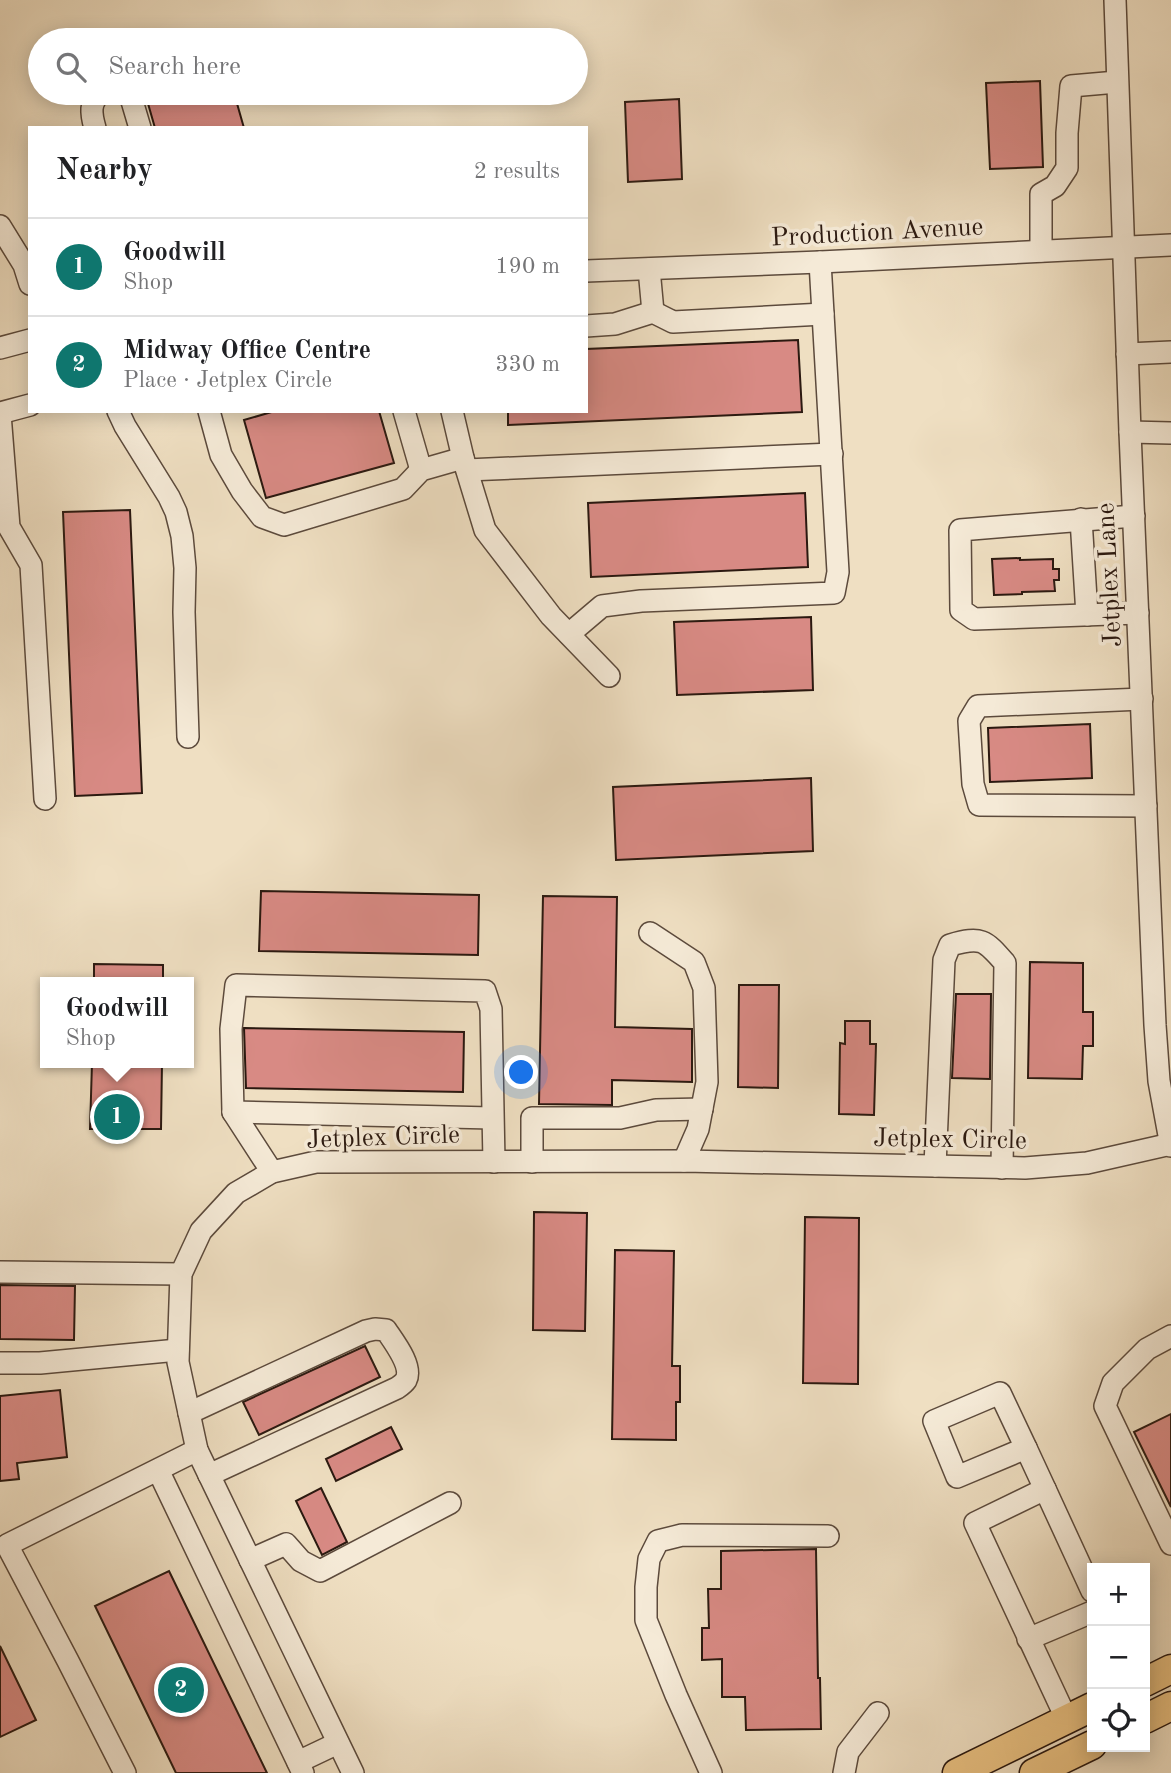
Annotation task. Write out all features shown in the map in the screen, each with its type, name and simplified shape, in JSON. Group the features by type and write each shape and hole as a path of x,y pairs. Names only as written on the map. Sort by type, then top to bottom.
{"main road":[{"path":"1150,1716 1171,1706"},
{"path":"957,1773 1080,1713"},
{"path":"1034,1773 1087,1747"}],"street":[{"name":"Jetplex Lane","path":"1115,0 1130,432 1159,1081 1171,1145"},
{"path":"1041,251 1041,194 1055,186 1067,168 1071,86 1117,82"},
{"path":"92,105 95,126"},
{"path":"133,105 139,126"},
{"path":"0,226 24,265 28,278"},
{"name":"Production Avenue","path":"588,271 1171,245"},
{"path":"569,634 602,606 641,601 834,593 838,572 820,262"},
{"path":"649,269 653,312"},
{"path":"588,326 615,324 653,312 673,322 823,314"},
{"path":"0,348 28,341"},
{"path":"1128,354 1171,352"},
{"path":"28,406 0,413 9,527 31,565 45,799"},
{"path":"119,413 169,497 182,537 188,737"},
{"path":"210,413 220,455 242,491 262,517 284,525 402,489 421,470 465,464 832,454"},
{"path":"405,413 421,470"},
{"path":"452,413 485,530 551,616 609,676"},
{"path":"1130,432 1171,433"},
{"path":"1134,516 960,530 961,610 974,620 1138,613"},
{"path":"1081,519 1087,615"},
{"path":"1142,699 978,706 969,721 973,784 979,805 1146,806"},
{"path":"650,933 694,962 704,988 707,1082 698,1129 684,1161"},
{"path":"935,1166 944,960 950,945 971,939 988,943 1005,963 1002,1168"},
{"path":"272,1172 233,1112 231,1029 236,985 485,991 491,1009 494,1162"},
{"path":"532,1162 532,1118 620,1118 656,1110 702,1109"},
{"path":"233,1112 492,1118"},
{"name":"Jetplex Circle","path":"353,1773 197,1450 188,1413 178,1362 181,1274 201,1231 236,1193 272,1172 316,1162 684,1161 1024,1168 1087,1163 1171,1145"},
{"path":"0,1272 181,1274"},
{"path":"188,1413 366,1331 386,1330 405,1360 408,1373 405,1381 397,1388 209,1475"},
{"path":"1171,1336 1147,1349 1113,1383 1105,1405 1171,1544"},
{"path":"0,1363 40,1363 178,1350"},
{"path":"1026,1448 957,1477 934,1421 1000,1393 1026,1448 1087,1580"},
{"path":"125,1773 7,1545 197,1450"},
{"path":"158,1470 301,1767 338,1743"},
{"path":"1045,1489 975,1523 1028,1639 1080,1713"},
{"path":"250,1560 286,1544 301,1561 320,1570 450,1503"},
{"path":"712,1773 676,1695 646,1620 649,1559 658,1541 682,1535 828,1536"},
{"path":"1028,1639 1087,1614"},
{"path":"844,1773 848,1752 878,1713"}],"building":[{"path":"1040,81 1043,167 990,169 986,83"},
{"path":"679,99 682,179 628,182 625,102"},
{"path":"148,105 237,105 243,126 154,126"},
{"path":"798,340 802,412 508,425 508,413 588,413 588,349"},
{"path":"268,413 380,413 394,463 266,498 244,420"},
{"path":"805,493 808,567 591,577 588,503"},
{"path":"130,510 142,793 75,796 63,512"},
{"path":"992,559 1053,559 1053,569 1059,569 1059,580 1054,580 1055,591 994,595"},
{"path":"811,617 813,690 677,695 674,622"},
{"path":"1090,724 1092,778 990,782 988,728"},
{"path":"811,778 813,851 616,860 613,787"},
{"path":"261,891 479,895 478,955 259,951"},
{"path":"543,896 617,897 615,1027 692,1029 692,1082 612,1080 612,1105 539,1104"},
{"path":"1030,962 1083,963 1083,1012 1093,1012 1093,1046 1083,1046 1082,1079 1028,1078"},
{"path":"94,964 163,965 163,977 94,977"},
{"path":"739,985 779,985 778,1088 738,1087"},
{"path":"956,994 991,994 990,1079 952,1078"},
{"path":"845,1021 870,1021 870,1044 876,1044 874,1115 839,1114 840,1043 845,1044"},
{"path":"244,1028 464,1032 463,1092 246,1088"},
{"path":"92,1068 162,1068 161,1129 90,1129"},
{"path":"534,1212 587,1213 585,1331 533,1330"},
{"path":"805,1217 859,1218 858,1384 803,1383"},
{"path":"615,1250 674,1251 672,1366 680,1366 676,1440 612,1439"},
{"path":"0,1285 75,1286 74,1340 0,1339"},
{"path":"365,1346 380,1377 259,1435 243,1402"},
{"path":"60,1390 67,1457 17,1463 19,1479 0,1481 0,1396"},
{"path":"1171,1414 1171,1507 1134,1432"},
{"path":"391,1427 402,1449 336,1481 326,1459"},
{"path":"321,1488 347,1542 322,1555 296,1501"},
{"path":"816,1549 821,1729 746,1730 745,1697 722,1697 722,1659 702,1660 702,1628 709,1628 708,1589 721,1589 721,1551"},
{"path":"169,1571 267,1773 176,1773 95,1606"},
{"path":"0,1646 36,1720 0,1737"}],"place":[{"name":"Goodwill","path":"117,1117"},
{"name":"Midway Office Centre","path":"181,1690"}]}
